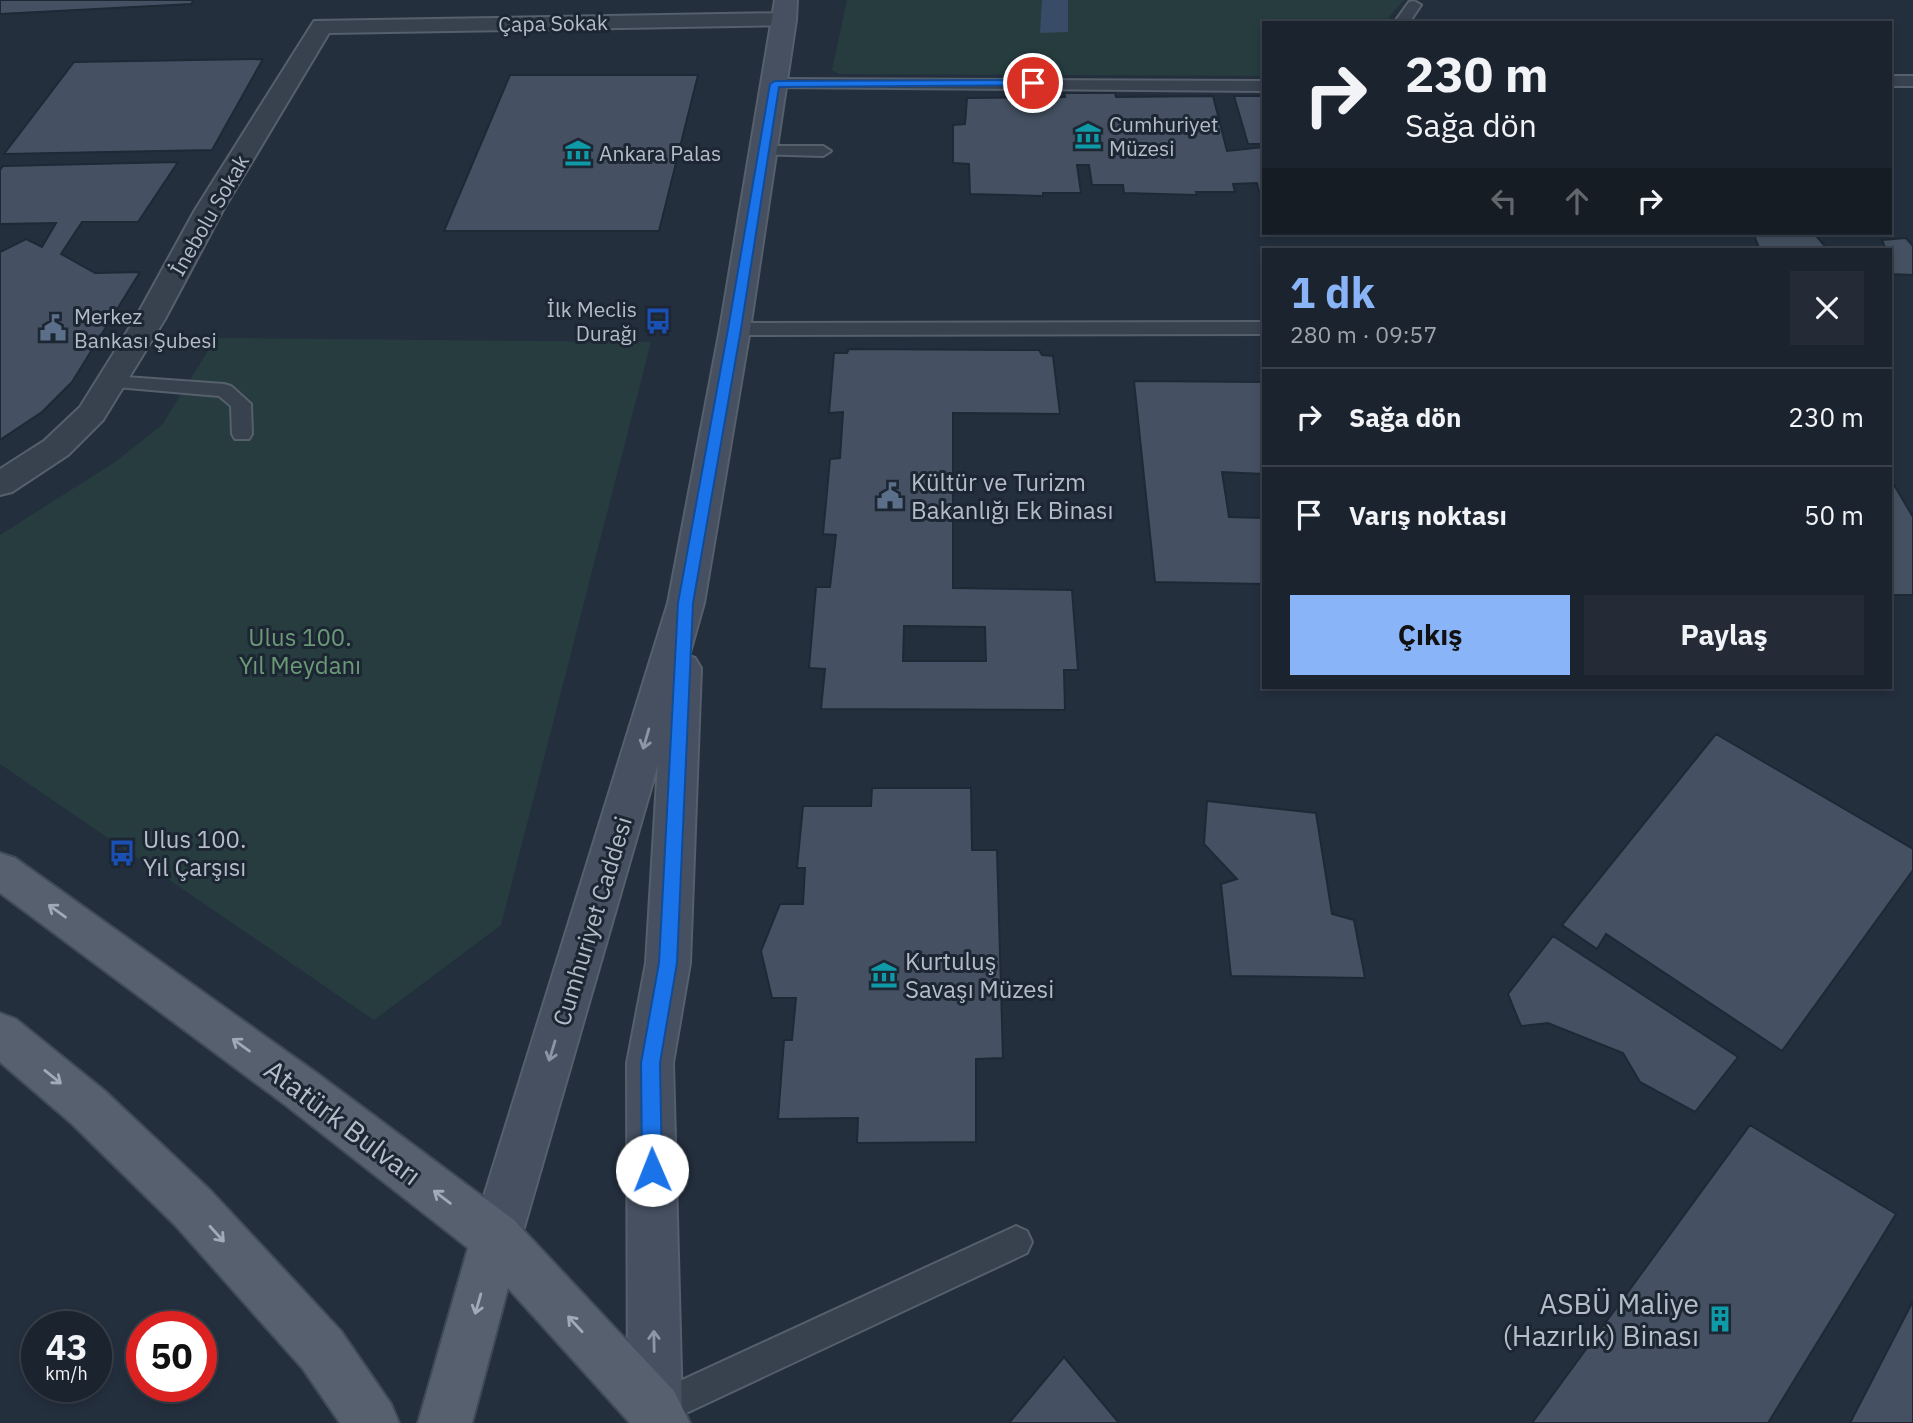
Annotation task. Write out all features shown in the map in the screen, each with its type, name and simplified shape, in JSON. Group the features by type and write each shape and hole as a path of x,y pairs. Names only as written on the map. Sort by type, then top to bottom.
{"main road":[{"name":"Cumhuriyet Caddesi","path":"496,1238 685,603 735,329 785,10"},
{"name":"Cumhuriyet Caddesi","path":"658,1418 650,1063 668,963 685,603"},
{"name":"Atatürk Bulvarı","path":"0,870 290,1081 496,1238 658,1418"},
{"path":"0,1034 88,1107 193,1208 322,1350 372,1423"},
{"path":"445,1423 496,1238"}],"street":[{"name":"Çapa Sokak","path":"322,26 785,10"},
{"name":"İnebolu Sokak","path":"0,484 57,448 92,413 150,319 209,210 322,26"}],"lane":[{"path":"1402,21 1413,5"},
{"path":"1892,81 1913,81"},
{"path":"775,84 1262,86"},
{"path":"763,151 822,151"},
{"path":"735,329 1262,328"},
{"path":"112,382 223,390 241,404 242,434"},
{"path":"658,1418 1016,1242"}],"green space":[{"path":"847,0 1404,0 1386,21 1262,21 1262,76 839,74 832,70"},
{"name":"Ulus 100. Yıl Meydanı","path":"216,338 651,342 501,925 374,1020 0,764 0,535 115,462 162,425"}],"water":[{"path":"1042,0 1068,0 1068,32 1040,33"}],"building":[{"path":"0,0 194,0 191,4 0,14"},
{"path":"263,59 212,150 4,154 74,62"},
{"name":"Ankara Palas","path":"510,75 698,75 659,231 444,231"},
{"name":"Cumhuriyet Müzesi","path":"1064,93 1115,93 1116,97 1213,96 1227,151 1262,147 1262,192 1259,192 1257,183 1233,184 1235,192 1196,192 1197,195 1124,193 1123,185 1092,185 1089,165 1077,165 1081,193 1043,193 1043,196 970,194 969,164 953,163 953,125 965,124 967,98 1065,97"},
{"name":"Cumhuriyet Müzesi","path":"1234,96 1262,96 1262,144 1248,144"},
{"name":"Merkez Bankası Şubesi","path":"178,162 138,222 82,222 61,254 95,273 140,272 72,382 42,412 0,440 0,252 26,239 42,247 56,223 0,224 0,170 3,166"},
{"path":"1754,235 1816,235 1826,248 1759,248"},
{"path":"1906,238 1913,246 1913,275 1892,274 1892,248 1885,248 1882,240"},
{"name":"Kültür ve Turizm Bakanlığı Ek Binası","path":"849,349 1039,350 1042,355 1053,356 1060,414 953,413 953,588 1072,590 1078,670 1064,670 1065,710 821,709 825,669 809,668 816,587 830,587 836,535 823,534 830,459 840,458 843,412 829,413 834,353 847,353","holes":["904,626 985,627 986,661 903,661"]},
{"path":"1134,381 1262,382 1262,474 1222,472 1229,517 1262,518 1262,584 1155,582"},
{"path":"1892,481 1913,517 1913,595 1892,595"},
{"path":"1716,734 1913,849 1913,870 1782,1051 1606,934 1597,949 1562,925"},
{"name":"Kurtuluş Savaşı Müzesi","path":"872,788 971,788 972,850 997,850 1003,1058 976,1059 976,1142 857,1143 858,1118 778,1119 784,1040 792,1040 796,998 772,998 761,951 780,904 803,904 805,868 797,868 803,806 871,806"},
{"path":"1207,801 1316,813 1332,914 1354,920 1365,978 1231,976 1221,884 1237,879 1204,844"},
{"path":"1553,936 1738,1057 1695,1112 1640,1082 1623,1053 1548,1023 1521,1026 1508,994"},
{"name":"ASBÜ Maliye (Hazırlık) Binası","path":"1750,1125 1896,1214 1768,1423 1532,1423"},
{"path":"1913,1301 1913,1423 1850,1423"},
{"path":"1064,1357 1119,1423 1009,1423"}],"place":[{"name":"Cumhuriyet Müzesi","path":"1088,136"},
{"name":"Ankara Palas","path":"578,153"},
{"name":"İlk Meclis Durağı","path":"658,321"},
{"name":"Merkez Bankası Şubesi","path":"53,328"},
{"name":"Kültür ve Turizm Bakanlığı Ek Binası","path":"890,496"},
{"name":"Ulus 100. Yıl Çarşısı","path":"122,853"},
{"name":"Kurtuluş Savaşı Müzesi","path":"884,975"},
{"name":"ASBÜ Maliye (Hazırlık) Binası","path":"1720,1319"}],"route":[{"path":"652,1170 650,1063 668,963 685,603 735,329 775,84 1033,83"}]}
